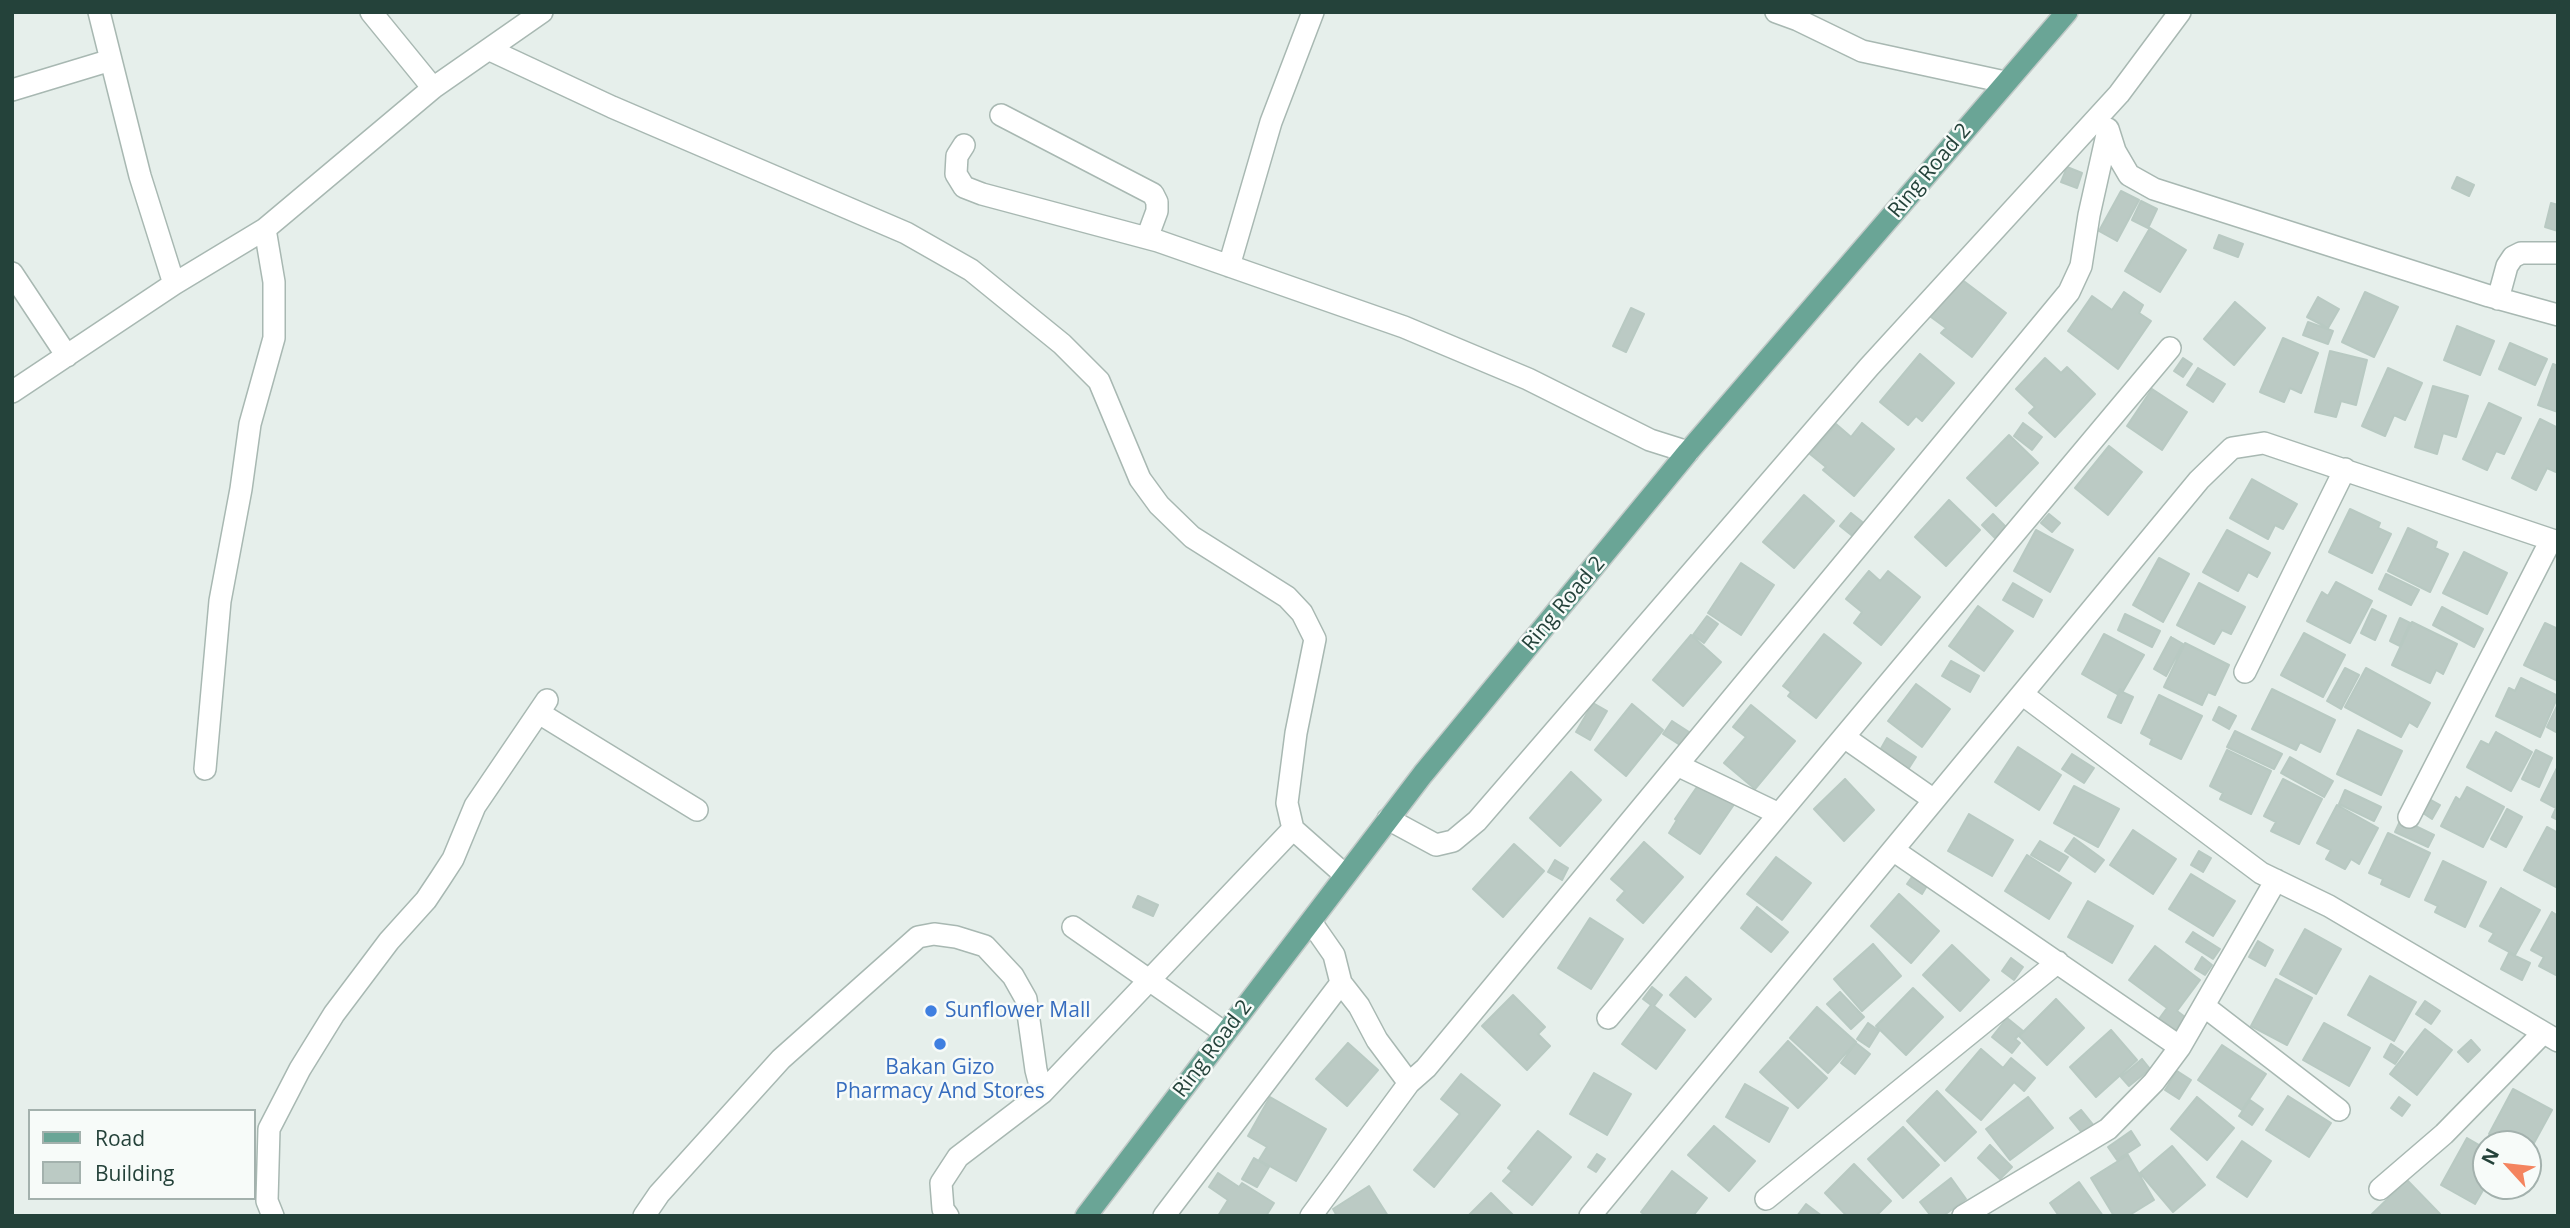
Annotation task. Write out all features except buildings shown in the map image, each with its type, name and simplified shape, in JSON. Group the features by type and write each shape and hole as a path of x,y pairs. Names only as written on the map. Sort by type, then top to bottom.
{"main road":[{"name":"Ring Road 2","path":"1086,1216 1388,819 1688,452 2067,12"}],"street":[{"path":"99,12 140,176 174,284"},
{"path":"370,12 433,88"},
{"path":"12,392 174,284 265,229 433,88 489,50 522,19 542,12"},
{"path":"1229,265 1271,122 1313,12"},
{"path":"1776,12 1862,51 2005,82"},
{"path":"1388,819 1436,845 1453,841 1477,821 1869,367 2119,94 2180,12"},
{"path":"489,50 611,107 906,233 971,270 1062,344 1100,381 1140,479 1159,505 1192,537 1287,597 1303,612 1315,639 1296,733 1287,803 1293,829 1345,875"},
{"path":"12,90 111,60"},
{"path":"1311,1216 1409,1083 1426,1068 2069,292 2081,266 2089,215 2119,94"},
{"path":"1001,115 1153,194 1157,211 1147,238"},
{"path":"2108,130 2115,151 2129,175 2154,190 2498,299 2558,315"},
{"path":"964,145 957,156 956,174 964,187 1147,238 1404,327 1528,379 1650,440 1688,452"},
{"path":"205,769 220,601 250,424 274,338 274,282 265,229"},
{"path":"2498,299 2507,266 2513,257 2521,253 2558,253"},
{"path":"12,273 66,356"},
{"path":"1608,1018 2170,348"},
{"path":"1590,1216 2199,480 2232,448 2264,443 2555,541 2409,817"},
{"path":"2245,671 2345,469"},
{"path":"2022,694 2261,873 2329,905 2551,1037 2380,1189"},
{"path":"273,1216 267,1201 270,1129 300,1069 334,1014 389,941 426,900 453,859 475,806 543,707 697,810"},
{"path":"1844,737 1934,800"},
{"path":"1677,765 1780,814"},
{"path":"948,1216 943,1209 941,1183 958,1157 1042,1093 1293,829"},
{"path":"1893,850 2180,1047"},
{"path":"1963,1216 2108,1129 2154,1082 2180,1047 2276,880"},
{"path":"1311,922 1334,955 1342,983 1359,1006 1377,1040 1409,1083"},
{"path":"1073,927 1225,1033"},
{"path":"644,1216 659,1194 781,1059 918,937 934,934 956,937 985,946 1013,976 1026,999 1042,1093"},
{"path":"1766,1199 2058,962"},
{"path":"1164,1216 1342,983"},
{"path":"2204,1006 2339,1110"}],"place":[{"name":"Sunflower Mall","path":"931,1011"},
{"name":"Bakan Gizo Pharmacy And Stores","path":"940,1044"}]}
